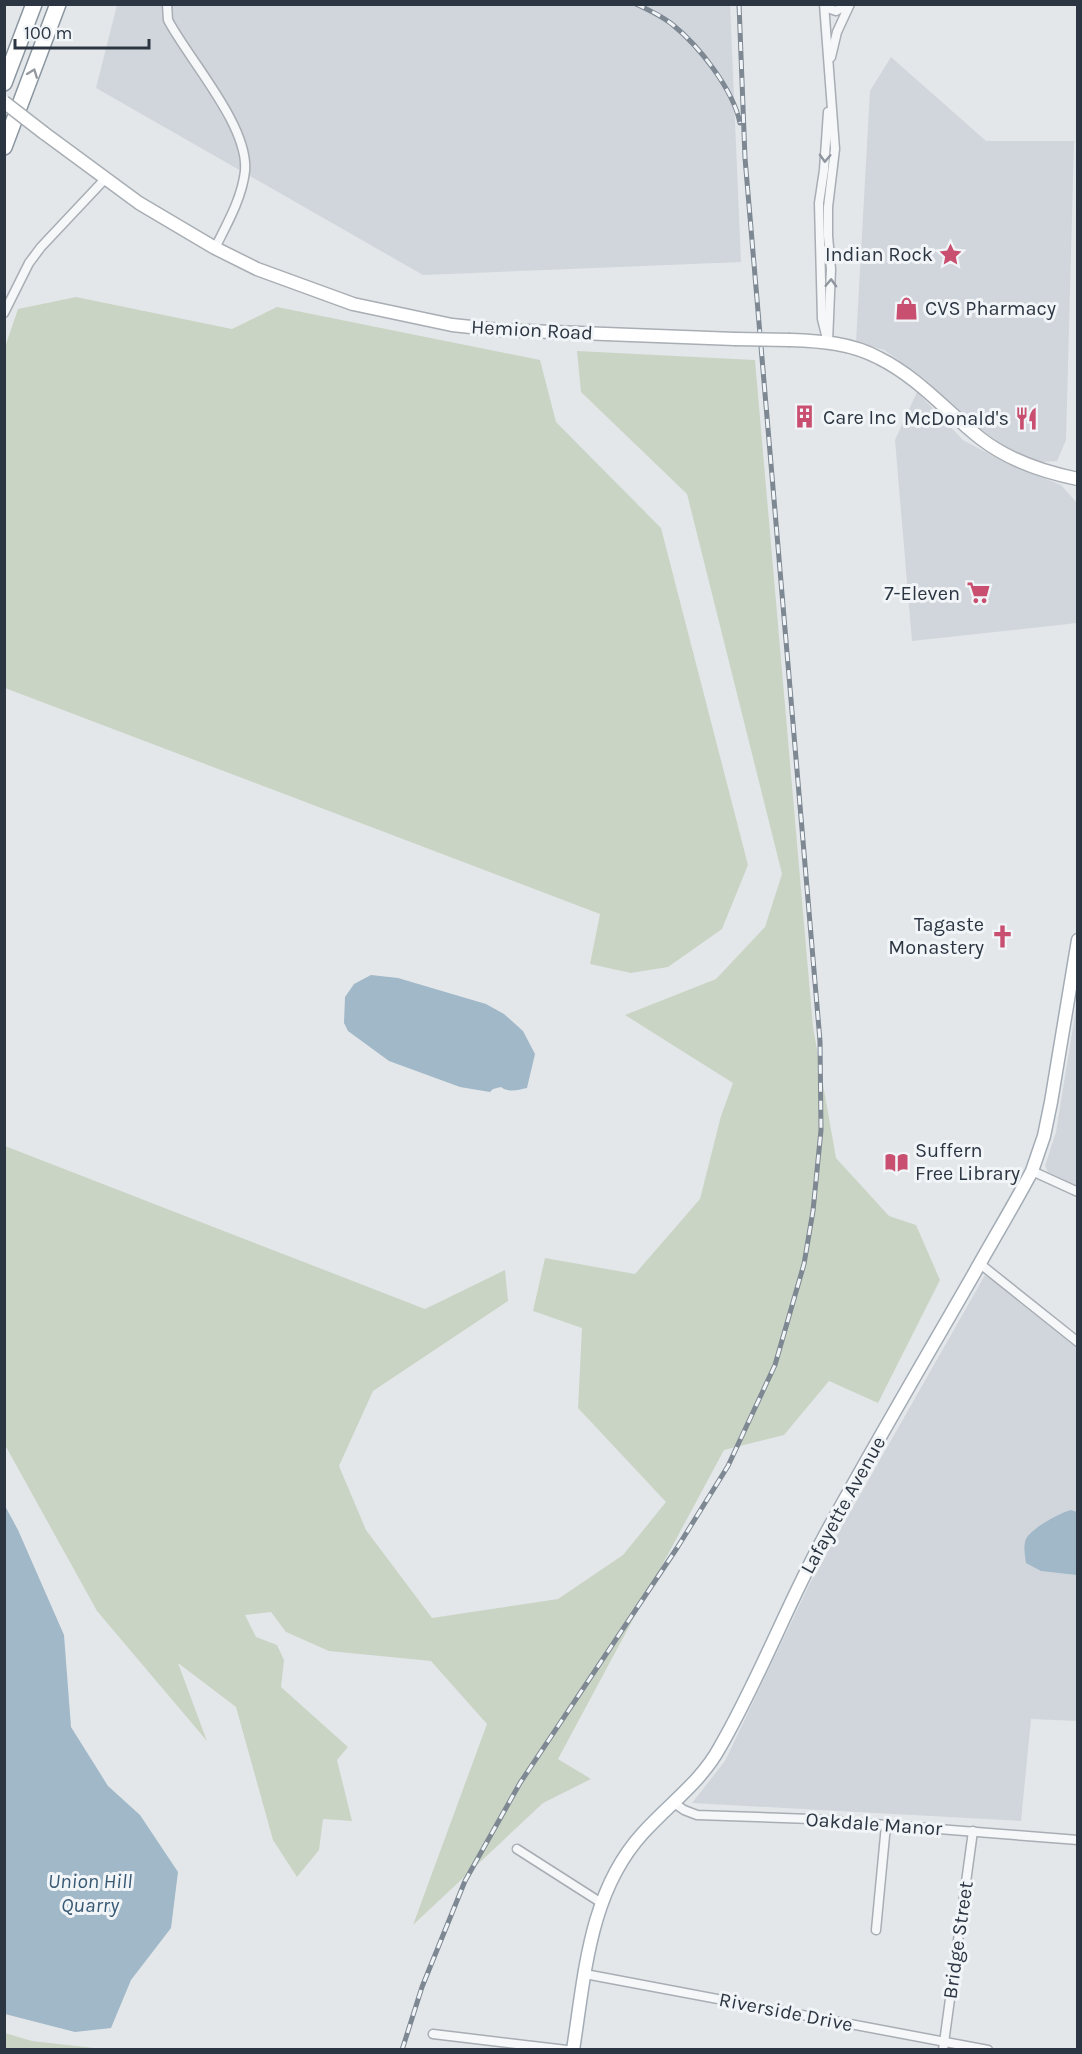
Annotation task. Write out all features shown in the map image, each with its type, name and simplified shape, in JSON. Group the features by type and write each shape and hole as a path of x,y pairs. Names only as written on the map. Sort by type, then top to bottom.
{"highway":[{"path":"4,83 34,4"},
{"path":"4,147 58,4"}],"main road":[{"name":"Hemion Road","path":"4,102 105,179 171,223 257,269 353,304 452,325 500,330 828,342 859,350 915,379 981,439 1002,453 1039,469 1077,478"},
{"name":"Lafayette Avenue","path":"573,2049 600,1902 618,1865 643,1833 700,1778 719,1749 743,1705 822,1541 1032,1171 1044,1136 1051,1102 1077,940"}],"street":[{"path":"167,4 168,20 176,36 235,126 243,146 245,170 240,189 231,217 215,248"},
{"path":"825,4 836,11 849,4"},
{"path":"825,4 835,149 828,207 831,270 828,342"},
{"path":"829,67 837,32 849,4"},
{"path":"4,313 29,263 41,247 105,179"},
{"path":"1032,1171 1077,1192"},
{"path":"979,1263 1077,1342"},
{"name":"Oakdale Manor","path":"674,1803 697,1815 886,1825 1077,1840"},
{"path":"876,1930 886,1825"},
{"name":"Bridge Street","path":"943,2045 973,1831"},
{"path":"517,1849 600,1902"},
{"name":"Riverside Drive","path":"585,1974 943,2045 988,2049"},
{"path":"433,2034 567,2049"}],"shaded area":[{"path":"117,5 730,5 741,262 423,275 96,88"},
{"name":"Indian Rock","path":"891,57 986,141 1074,141 1066,440 1057,461 1040,462 1005,447 964,417 924,378 884,350 856,342 870,91"},
{"path":"917,392 963,440 1006,463 1061,485 1077,503 1077,623 912,641 895,440"},
{"path":"1077,1002 1078,1186 1048,1172 1045,1166 1056,1132"},
{"path":"985,1275 1077,1339 1077,1721 1031,1719 1021,1821 692,1803 725,1761 810,1583"}],"green space":[{"path":"76,297 232,329 277,307 540,360 556,422 661,528 748,865 722,929 668,967 631,973 590,964 600,914 5,688 5,347 18,309"},
{"path":"577,351 755,360 813,1027 836,1158 889,1216 916,1225 940,1280 878,1403 829,1381 784,1435 724,1450 558,1759 591,1779 543,1803 413,1925 487,1724 431,1661 329,1651 286,1632 271,1612 245,1615 256,1637 277,1645 284,1660 281,1687 348,1747 337,1760 352,1821 323,1819 319,1850 297,1877 273,1840 236,1707 178,1663 207,1741 97,1611 5,1445 5,1146 425,1309 505,1270 508,1301 373,1391 339,1466 366,1530 432,1618 558,1599 623,1555 666,1502 578,1408 582,1328 533,1311 545,1258 635,1274 700,1199 721,1116 733,1083 625,1015 716,979 765,927 782,874 687,494 581,392"},
{"path":"5,2033 32,2041 103,2049 5,2049"}],"water":[{"path":"371,975 398,978 486,1004 504,1014 523,1031 535,1054 527,1088 510,1090 501,1087 490,1092 460,1087 389,1061 348,1031 344,1023 345,997 354,984"},
{"name":"Union Hill Quarry","path":"4,1504 18,1530 64,1635 71,1727 108,1786 140,1815 178,1872 171,1928 131,1980 111,2028 75,2032 5,2014"},
{"path":"1071,1510 1077,1512 1077,1575 1041,1571 1026,1563 1024,1551 1029,1535 1046,1522"}],"railway":[{"path":"636,4 669,22 704,56 730,96 740,123"},
{"path":"402,2050 422,1987 465,1881 520,1783 677,1548 728,1466 775,1365 804,1264 813,1211 821,1130 820,1041 745,158 739,4"}],"place":[{"name":"Indian Rock","path":"951,254"},
{"name":"CVS Pharmacy","path":"907,308"},
{"name":"Care Inc","path":"805,417"},
{"name":"McDonald's","path":"1027,418"},
{"name":"7-Eleven","path":"978,593"},
{"name":"Tagaste Monastery","path":"1002,936"},
{"name":"Suffern Free Library","path":"897,1162"}]}
